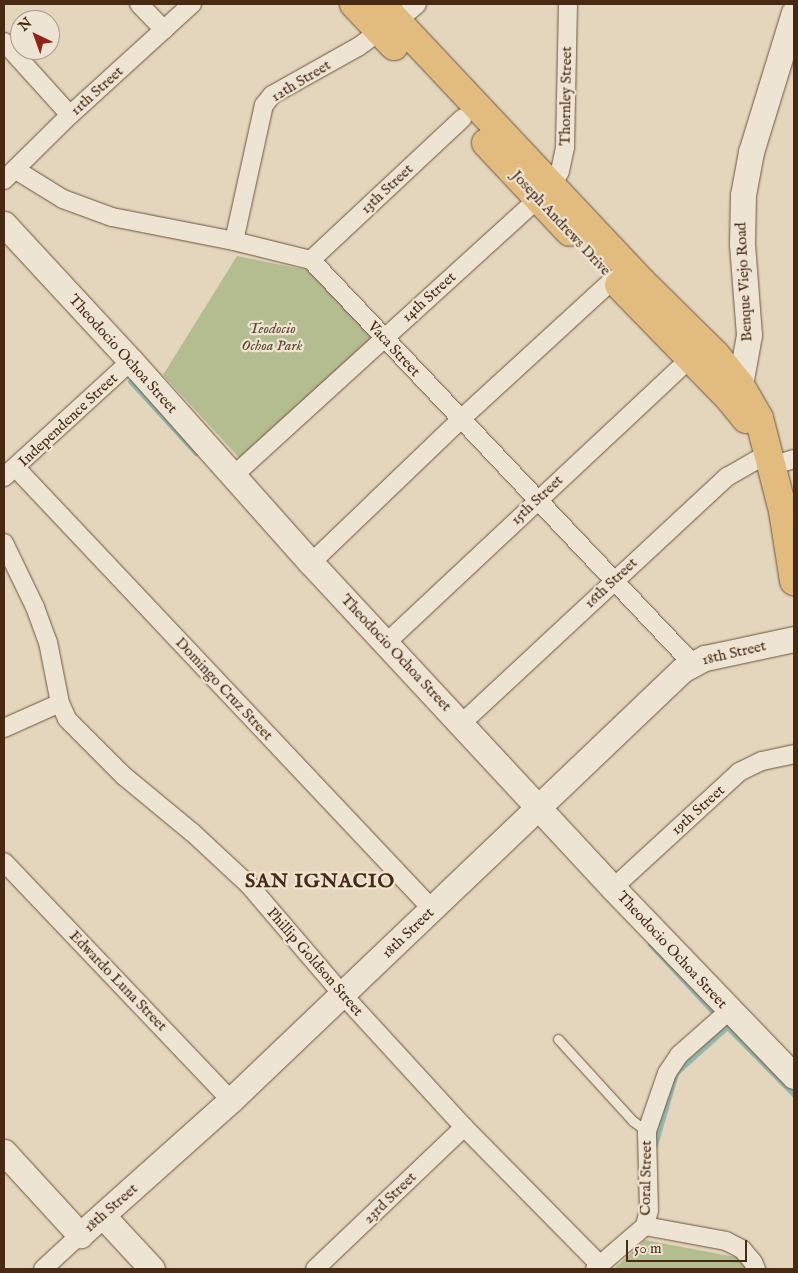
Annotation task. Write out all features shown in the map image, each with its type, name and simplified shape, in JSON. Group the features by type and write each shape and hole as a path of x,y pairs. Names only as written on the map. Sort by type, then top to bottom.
{"highway":[{"name":"Joseph Andrews Drive","path":"354,4 394,15 545,192 614,279 729,398 774,456"},
{"name":"Joseph Andrews Drive","path":"394,15 463,118 642,282 716,356 740,384"},
{"path":"740,384 754,407 774,456 790,525 794,581"}],"street":[{"path":"139,4 164,30"},
{"name":"11th Street","path":"10,175 70,115 192,4"},
{"name":"Thornley Street","path":"545,192 560,171 565,148 568,4"},
{"name":"Benque Viejo Road","path":"740,384 749,335 742,243 743,195 751,152 794,12"},
{"name":"12th Street","path":"234,241 264,105 272,95 358,47 394,15"},
{"path":"4,42 70,115"},
{"name":"13th Street","path":"311,260 463,118"},
{"path":"10,175 102,214 234,241 311,260"},
{"name":"14th Street","path":"232,477 545,192"},
{"name":"Theodocio Ochoa Street","path":"4,224 131,361 232,477 311,563 540,806 613,888 794,1076"},
{"name":"Vaca Street","path":"311,260 692,663"},
{"path":"311,563 461,419 614,279"},
{"name":"15th Street","path":"386,643 690,359"},
{"name":"Independence Street","path":"10,473 131,361"},
{"name":"16th Street","path":"462,723 727,477 774,456"},
{"name":"Domingo Cruz Street","path":"10,473 433,910"},
{"name":"Phillip Goldson Street","path":"4,544 35,607 48,642 60,704 67,720 124,776 223,859 249,885 344,995 464,1127 598,1267"},
{"name":"18th Street","path":"43,1269 231,1100 344,995 692,663 705,658 794,640"},
{"path":"4,728 60,704"},
{"name":"19th Street","path":"613,888 739,772 762,761 794,754"},
{"name":"Edwardo Luna Street","path":"5,865 231,1100"},
{"name":"Coral Street","path":"598,1267 645,1226 649,1210 647,1131 667,1073 680,1055 730,1010"},
{"name":"23rd Street","path":"315,1269 464,1127"},
{"path":"4,1152 80,1235"},
{"path":"103,1216 152,1269"},
{"name":"Coral Street","path":"645,1226 726,1241 742,1249 753,1262 756,1269"}],"lane":[{"path":"558,1039 633,1122 647,1131"}],"green space":[{"name":"Teodocio Ochoa Park","path":"237,256 317,272 377,338 242,461 163,375"},
{"path":"645,1240 746,1259 745,1269 614,1269"}],"waterway":[{"path":"130,381 196,453"},
{"path":"650,944 711,1010"},
{"path":"726,1026 794,1095"},
{"path":"655,1145 676,1073 727,1027"}],"district":[{"name":"SAN IGNACIO","path":"320,881"}]}
